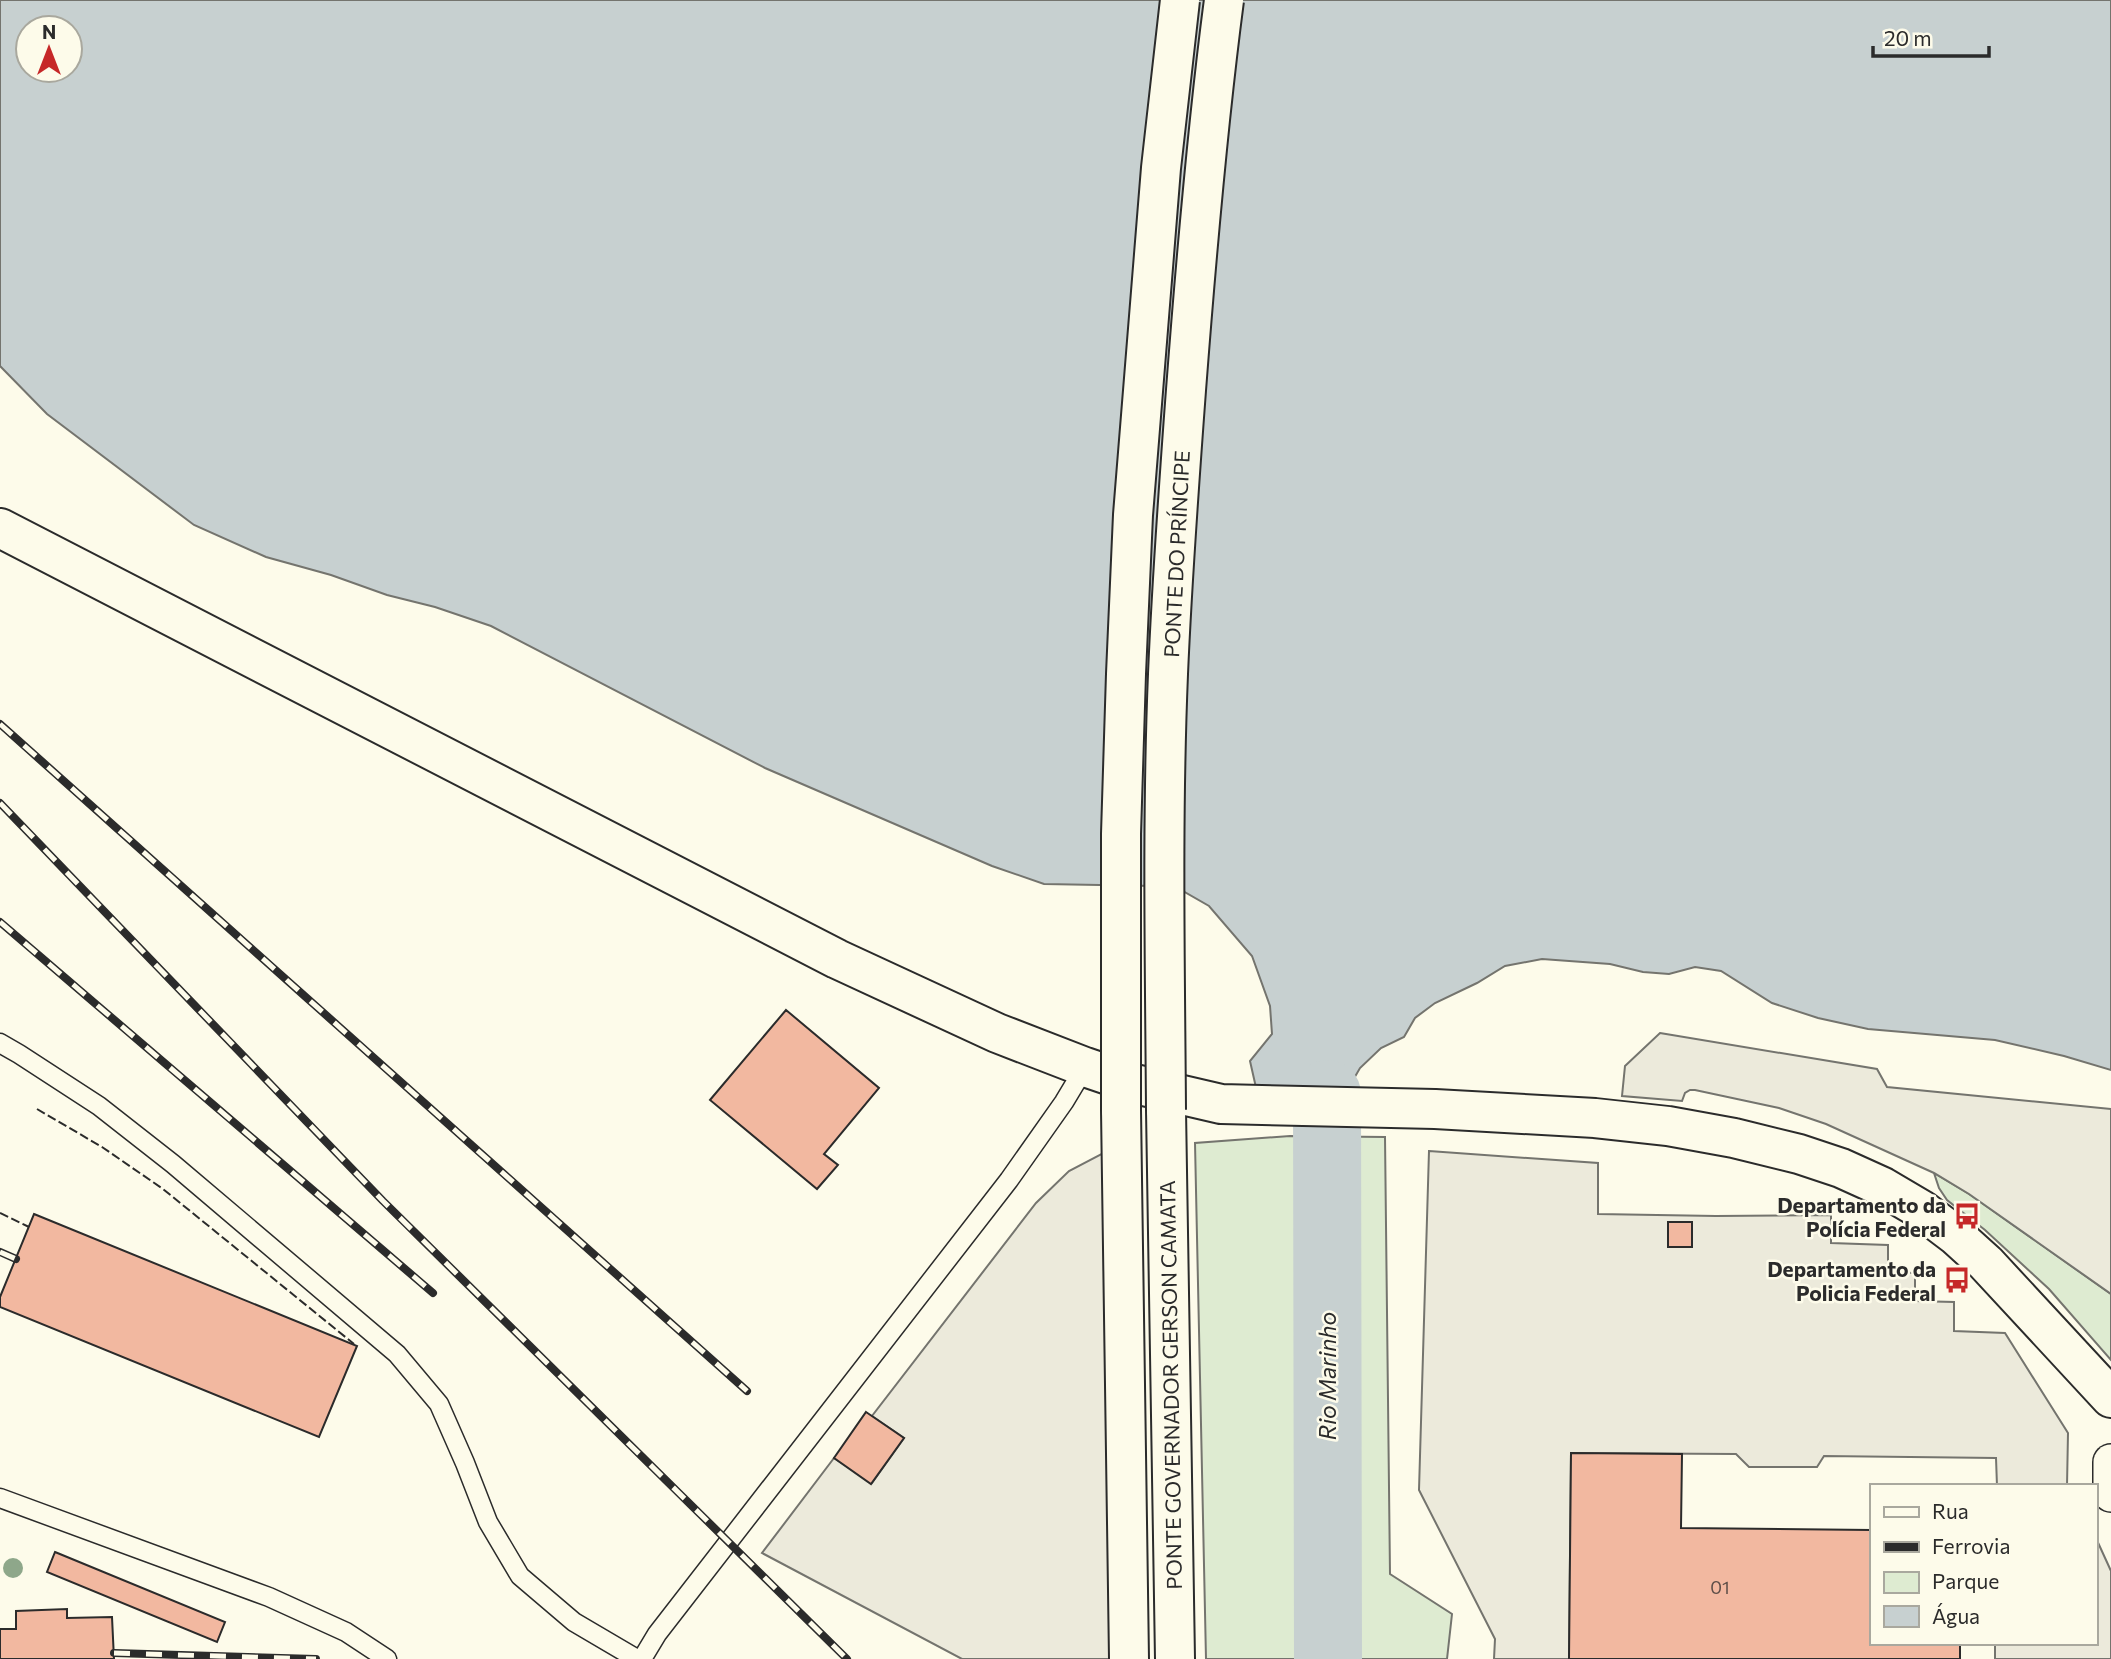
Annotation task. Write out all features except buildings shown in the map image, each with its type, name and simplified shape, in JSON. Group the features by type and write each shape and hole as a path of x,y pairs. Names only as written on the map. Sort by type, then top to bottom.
{"main road":[{"name":"PONTE DO PRÍNCIPE","path":"1123,1265 1121,834 1133,515 1159,181 1180,0"},
{"name":"PONTE DO PRÍNCIPE","path":"1166,1110 1165,834 1168,676 1195,275 1224,0"},
{"path":"0,527 837,959 997,1033 1085,1067 1135,1084 1221,1104 1435,1109 1595,1118 1668,1126 1734,1138 1841,1168 1890,1191 1922,1210 1955,1235 1986,1263 2111,1398"},
{"name":"PONTE GOVERNADOR GERSON CAMATA","path":"1166,1110 1175,1659"},
{"path":"1111,1659 1123,1265"},
{"path":"1123,1265 1129,1659"}],"street":[{"path":"2111,1462 2111,1494"}],"lane":[{"path":"0,1043 99,1107 173,1164 397,1354 439,1404 488,1522 520,1576 574,1622 639,1659 1009,1180 1064,1102 1085,1067"},
{"path":"0,1497 279,1602 346,1632 387,1659"}],"green space":[{"path":"1290,1136 1385,1137 1390,1574 1452,1614 1447,1659 1206,1659 1195,1143"},
{"path":"1934,1173 1969,1194 2111,1294 2111,1360 2049,1289 1985,1230 1947,1200"}],"shaded area":[{"path":"1660,1033 1877,1069 1887,1087 2111,1109 2111,1294 1969,1194 1934,1173 1826,1124 1779,1108 1695,1090 1685,1093 1682,1101 1622,1096 1625,1066"},
{"path":"1111,1149 1136,1659 962,1659 762,1553 834,1458 872,1483 904,1438 872,1416 1036,1203 1069,1171"},
{"path":"1429,1151 1598,1163 1598,1214 1831,1215 1831,1243 1888,1245 1888,1272 1915,1273 1915,1301 1954,1302 1954,1331 2005,1333 2068,1433 2067,1484 1997,1484 1996,1458 1824,1456 1817,1467 1749,1467 1736,1454 1571,1453 1569,1659 1494,1659 1495,1639 1419,1490"},
{"path":"2097,1540 2111,1571 2111,1659 1995,1659 1995,1645 2097,1645"}],"water":[{"path":"0,0 2111,0 2111,1070 1995,1040 1868,1029 1818,1018 1772,1003 1721,971 1695,967 1669,974 1643,972 1610,964 1542,959 1505,966 1435,1003 1415,1018 1404,1037 1381,1048 1360,1068 1345,1094 1257,1092 1250,1061 1272,1034 1270,1006 1252,956 1209,906 1181,890 1155,886 1044,884 992,866 765,768 491,626 266,557 194,525 47,414 0,366"}],"waterway":[{"name":"Rio Marinho","path":"1327,1094 1328,1659"}],"railway":[{"path":"0,724 747,1391"},
{"path":"0,803 383,1201 847,1659"},
{"path":"0,922 433,1293"},
{"path":"0,1252 16,1259"},
{"path":"114,1653 316,1659"}],"fence":[{"path":"37,1109 102,1147 163,1189 354,1344"},
{"path":"0,1213 29,1227"}],"place":[{"name":"Departamento da Polícia Federal","path":"1967,1216"},
{"name":"Departamento da Policia Federal","path":"1957,1280"}]}
